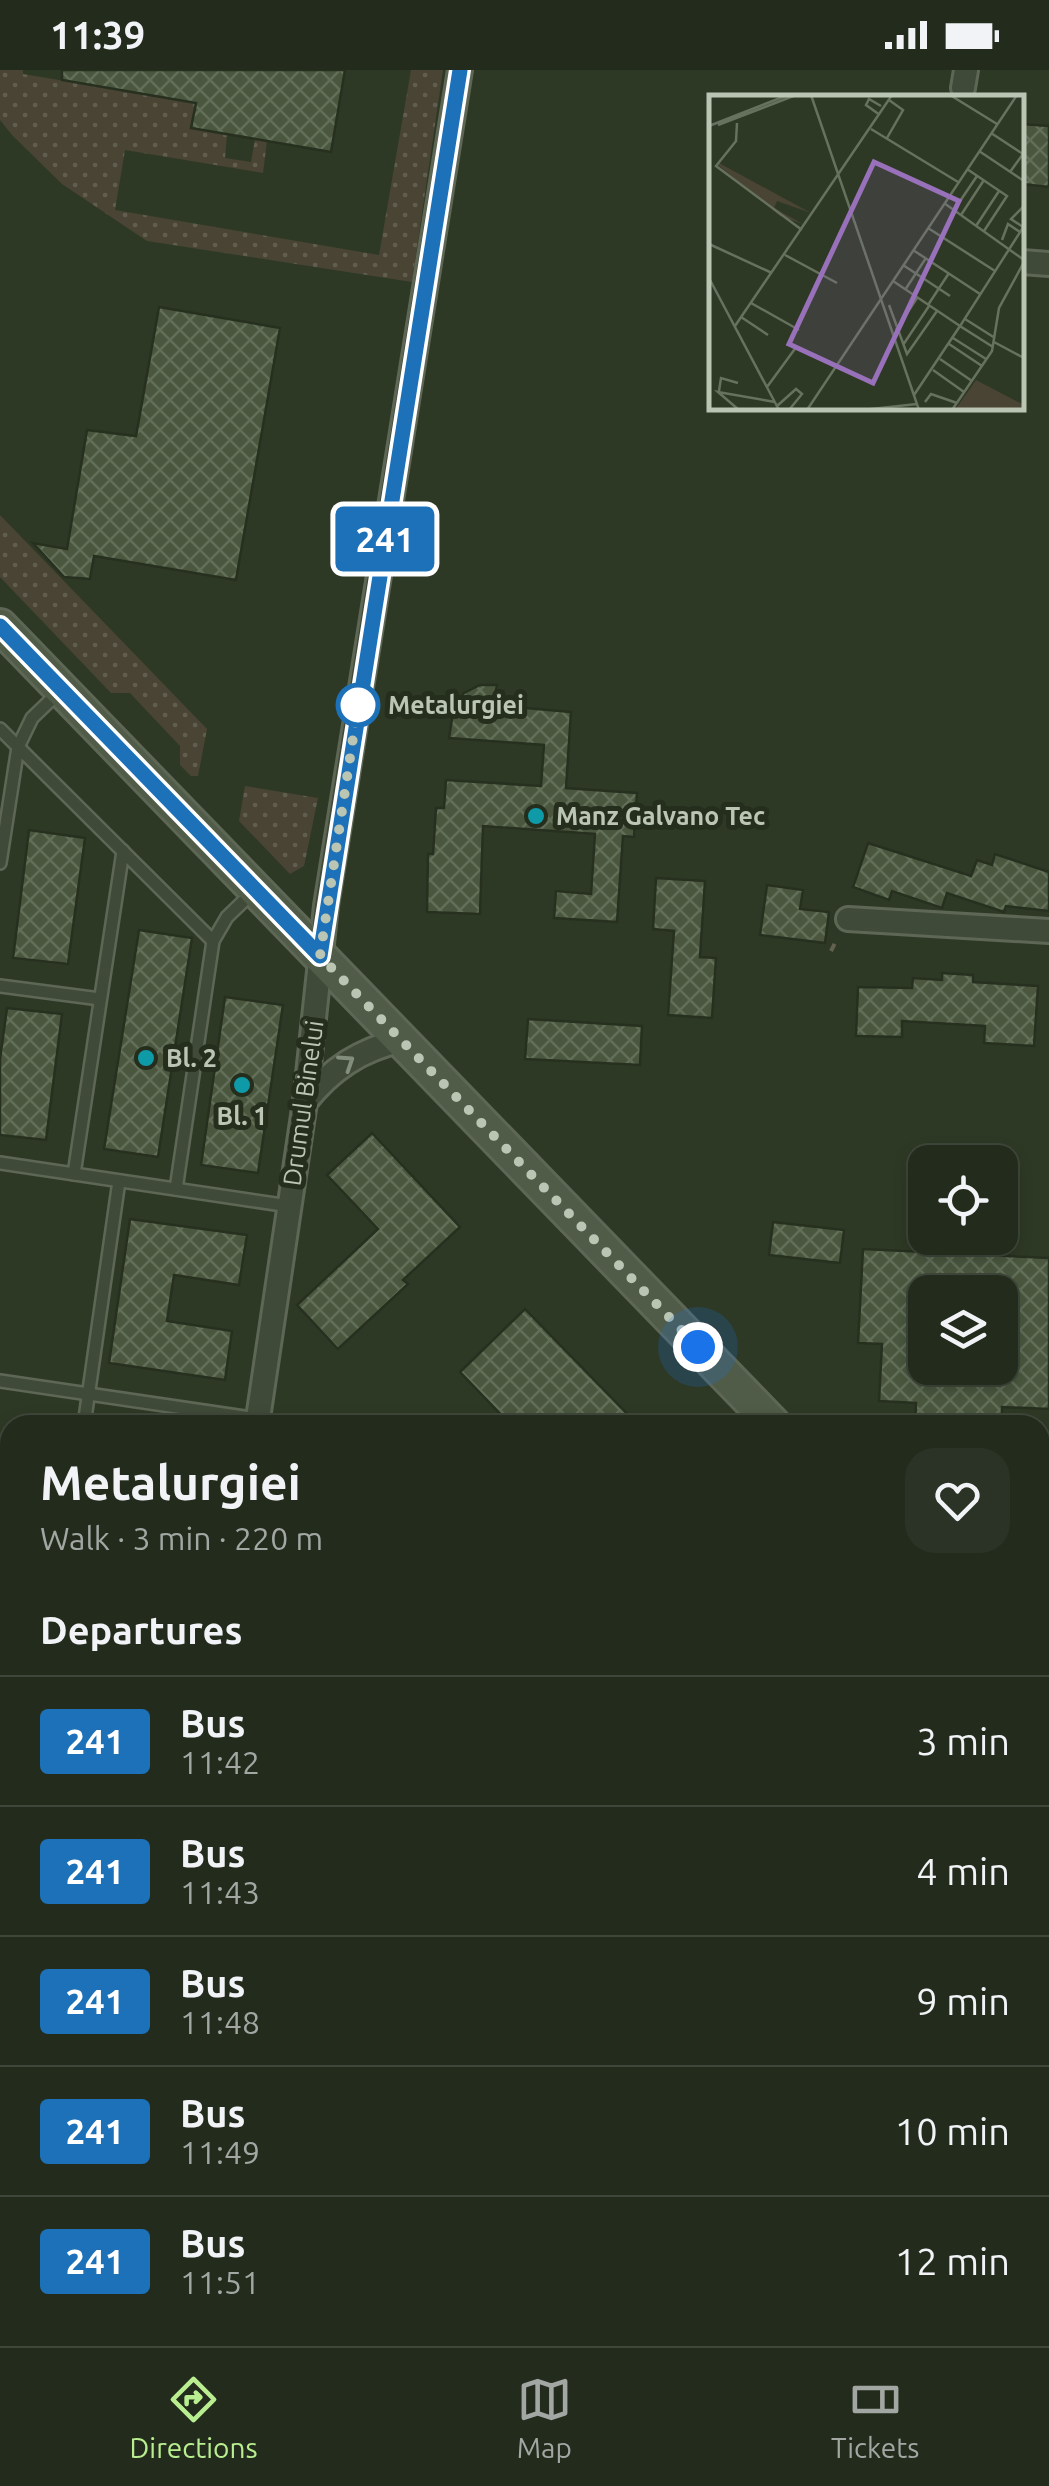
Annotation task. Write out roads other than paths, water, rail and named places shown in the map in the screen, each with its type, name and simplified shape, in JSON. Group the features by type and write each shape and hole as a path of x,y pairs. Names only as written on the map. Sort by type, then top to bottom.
{"main road":[{"path":"0,626 764,1415"}],"street":[{"name":"Drumul Binelui","path":"258,1415 305,1102 320,956 460,70"},
{"path":"1024,262 1049,264"},
{"path":"848,919 1049,931"},
{"path":"305,1102 348,1060 402,1040"}],"lane":[{"path":"0,863 18,747 32,718 62,690"},
{"path":"0,729 212,941"},
{"path":"74,1174 123,851"},
{"path":"176,1189 212,941 227,917 256,889"},
{"path":"0,986 100,999"},
{"path":"0,1163 289,1206"},
{"path":"86,1415 119,1180"},
{"path":"0,1382 215,1415"}],"place":[{"name":"Metalurgiei","path":"358,705"},
{"name":"Manz Galvano Tec","path":"536,816"},
{"name":"Bl. 2","path":"146,1058"},
{"name":"Bl. 1","path":"242,1085"}]}
